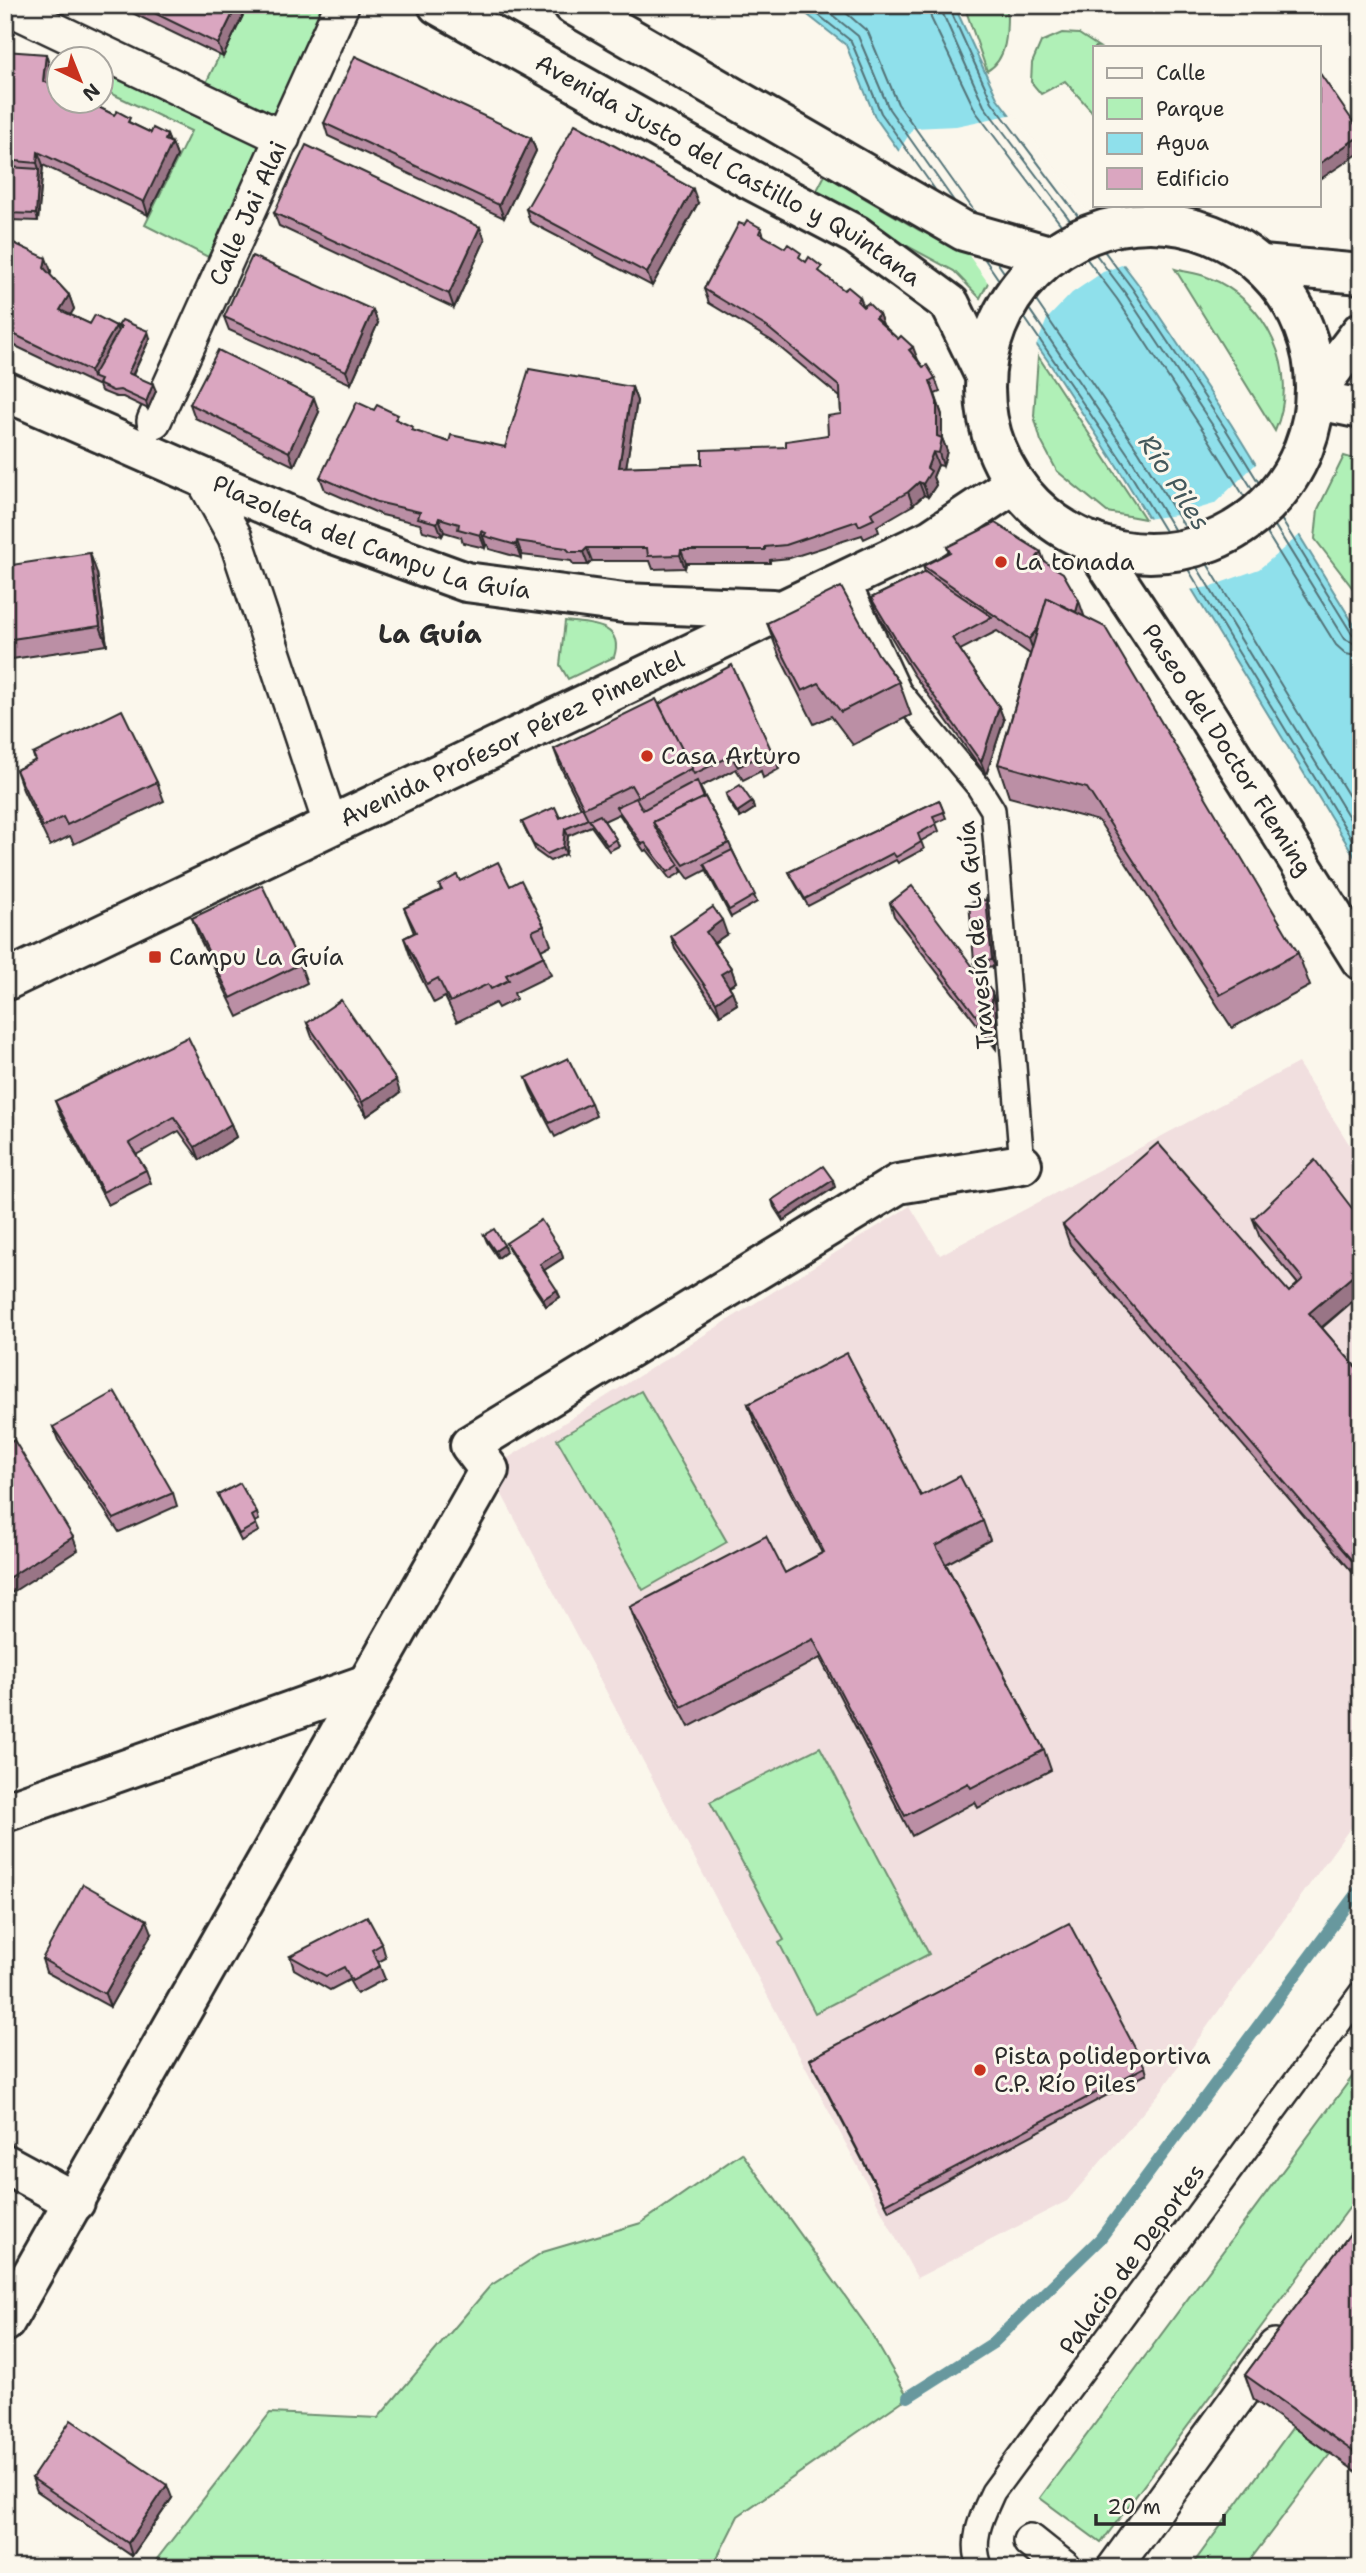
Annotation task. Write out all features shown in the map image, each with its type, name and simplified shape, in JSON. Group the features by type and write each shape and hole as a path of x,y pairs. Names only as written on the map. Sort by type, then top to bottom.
{"street":[{"name":"Calle Jai Alai","path":"154,421 342,5"},
{"name":"Avenida Justo del Castillo y Quintana","path":"438,5 727,167 856,235 950,304 984,372"},
{"path":"573,5 964,231 1049,256"},
{"path":"5,6 283,138"},
{"path":"1144,221 1207,231 1262,265 1298,310 1312,348 1317,395 1306,453 1285,485 1243,526 1211,543 1142,555 1092,542 1048,521 1012,485 988,430 984,372 998,322 1009,298 1049,256 1075,239 1144,221"},
{"path":"1262,265 1361,274"},
{"path":"1317,395 1361,332"},
{"path":"5,391 204,481"},
{"path":"1317,395 1361,410"},
{"name":"Plazoleta del Campu La Guía","path":"204,481 323,530 466,582 624,603 779,609"},
{"name":"Plazoleta del Campu La Guía","path":"204,481 235,537 331,825"},
{"name":"Avenida Profesor Pérez Pimentel","path":"5,981 846,577 931,539 1012,485"},
{"name":"Paseo del Doctor Fleming","path":"1092,542 1202,708 1361,960"},
{"path":"5,2322 489,1470 470,1445 898,1184 1022,1164"},
{"path":"5,1812 367,1684"},
{"path":"5,2164 75,2202"},
{"path":"1114,2568 1295,2319"},
{"path":"1030,2541 1064,2568"}],"lane":[{"name":"Travesía de La Guía","path":"846,577 899,691 978,786 993,810 1022,1164"},
{"name":"Palacio de Deportes","path":"981,2568 978,2560 977,2527 993,2492 1361,1993"}],"shaded area":[{"path":"1298,1063 1351,1147 1361,1150 1361,1813 1158,2095 1067,2201 917,2278 489,1470 910,1206 940,1255"}],"green space":[{"path":"244,5 331,5 274,118 204,87"},
{"path":"964,5 1007,5 1003,51 994,66 987,71"},
{"path":"1062,33 1079,34 1097,46 1093,46 1093,113 1065,81 1041,94 1031,82 1032,63 1041,42"},
{"path":"116,71 268,139 208,257 145,225 191,131 116,96"},
{"path":"825,175 919,230 972,254 990,279 980,298 954,271 814,196"},
{"path":"1175,269 1203,276 1228,288 1247,302 1262,320 1281,362 1284,385 1282,408 1275,431"},
{"path":"1038,356 1145,519 1107,512 1057,471 1041,441 1034,416"},
{"path":"1344,456 1361,461 1361,599 1315,539 1318,509"},
{"path":"565,621 594,625 609,631 616,646 614,657 568,679 560,665"},
{"path":"641,1391 727,1542 643,1590 557,1439"},
{"path":"820,1747 929,1954 815,2013 779,1943 784,1940 710,1802"},
{"path":"1361,2065 1361,2192 1101,2543 1040,2498"},
{"path":"742,2153 868,2328 908,2397 738,2516 712,2568 150,2568 270,2413 378,2418 490,2286 543,2252 641,2223"},
{"path":"1293,2427 1330,2454 1244,2568 1190,2568"}],"water":[{"name":"Río Piles","path":"795,5 954,5 997,98 1138,284 1231,424 1361,636 1361,867 1117,466 1048,361 875,117 846,45"}],"pier":[{"path":"1014,114 1127,263 1103,272 1072,293 1047,319 1035,349 897,154 913,128 956,126"},
{"path":"1258,462 1302,533 1259,569 1209,587 1189,590 1145,519 1177,515 1214,504"}],"building":[{"path":"138,5 237,5 218,44"},
{"path":"5,51 46,54 43,81 46,82 46,116 116,116 117,111 130,118 128,122 151,133 153,128 167,135 165,140 172,143 144,202 38,152 37,163 5,160"},
{"path":"355,56 531,138 499,205 324,123"},
{"path":"1320,73 1361,133 1320,163"},
{"path":"575,124 693,189 647,273 526,209"},
{"path":"306,145 480,227 449,294 274,213"},
{"path":"8,167 39,169 36,214 5,213"},
{"path":"747,220 761,228 759,233 785,248 788,244 801,253 799,257 806,262 809,257 822,267 819,271 844,290 848,287 860,297 857,301 863,307 868,303 879,314 875,318 898,339 901,336 913,347 909,350 923,367 927,365 935,378 930,381 937,402 937,436 942,438 939,453 933,452 927,468 931,471 923,484 919,482 908,492 871,513 874,519 859,526 857,521 786,545 765,547 765,550 681,550 680,555 648,556 647,548 587,548 583,552 570,552 566,548 517,541 516,545 484,536 486,533 481,531 480,535 458,529 459,524 439,518 437,523 418,518 420,512 377,502 320,477 357,402 374,410 377,405 398,415 395,419 413,427 412,430 449,442 451,435 505,447 529,369 632,387 619,467 702,464 702,450 786,447 786,441 828,435 827,416 841,414 840,387 767,327 704,289 739,223 744,225"},
{"path":"5,239 46,258 44,268 69,295 60,310 90,324 95,315 116,326 90,371 5,330"},
{"path":"252,256 373,310 346,371 224,317"},
{"path":"122,320 148,331 128,373 153,384 146,402 120,390 113,391 98,384 100,380 92,377 121,327 118,326"},
{"path":"218,350 314,398 289,452 190,404"},
{"path":"995,523 1041,552 1037,557 1063,573 1079,601 1076,612 1047,598 1038,628 1029,639 923,566 950,552 947,547"},
{"path":"90,553 100,626 5,640 5,566"},
{"path":"925,572 992,617 952,638 999,707 981,762 909,661 871,598"},
{"path":"841,587 878,654 899,682 841,712 819,683 802,691 767,623"},
{"path":"1047,598 1105,627 1298,953 1220,995 1087,788 998,764"},
{"path":"732,665 774,756 759,765 756,758 738,767 731,756 694,774 659,704"},
{"path":"656,699 692,768 638,797 631,785 584,808 554,749"},
{"path":"122,710 157,782 67,825 63,817 43,827 16,770 36,760 33,754"},
{"path":"697,781 704,798 653,822 679,865 668,872 645,843 642,844 616,807 636,798 643,810"},
{"path":"740,785 752,802 737,812 726,794"},
{"path":"705,797 729,843 684,865 653,822"},
{"path":"939,800 944,812 933,816 936,824 918,834 921,842 896,857 893,853 805,899 789,872"},
{"path":"555,807 560,818 582,807 588,819 565,829 563,847 547,854 533,844 522,822"},
{"path":"600,815 616,839 607,845 589,820"},
{"path":"732,850 755,895 729,910 704,864"},
{"path":"498,862 510,886 521,880 544,926 532,931 544,956 506,975 509,980 491,989 488,984 450,1002 438,978 427,984 404,938 416,932 404,908 442,890 439,885 457,875 460,881"},
{"path":"262,885 300,964 231,998 192,918"},
{"path":"912,886 992,992 991,1035 890,903"},
{"path":"986,900 992,960 974,961 969,903"},
{"path":"713,907 722,920 706,932 731,968 721,974 732,991 716,1002 671,936"},
{"path":"341,1000 396,1080 362,1102 307,1023"},
{"path":"188,1037 231,1124 195,1147 174,1117 129,1143 146,1170 103,1192 55,1101"},
{"path":"568,1058 591,1103 550,1123 526,1078"},
{"path":"1158,1143 1289,1292 1303,1279 1253,1219 1315,1160 1361,1220 1361,1269 1309,1313 1361,1373 1361,1571 1063,1225"},
{"path":"823,1166 833,1180 781,1214 772,1200"},
{"path":"541,1220 561,1251 540,1264 557,1290 543,1299 506,1243"},
{"path":"494,1229 504,1245 495,1251 484,1235"},
{"path":"847,1353 921,1496 960,1476 983,1521 936,1546 1044,1750 971,1788 968,1783 905,1816 813,1639 682,1707 630,1607 766,1536 785,1573 824,1552 748,1404"},
{"path":"115,1392 173,1493 114,1519 53,1427"},
{"path":"14,1440 73,1537 5,1580 5,1447"},
{"path":"240,1483 257,1513 252,1516 256,1524 239,1534 218,1495"},
{"path":"83,1884 147,1920 105,1994 42,1959"},
{"path":"367,1916 382,1944 372,1950 380,1966 352,1981 344,1967 326,1976 290,1956"},
{"name":"Pista polideportiva C.P. Río Piles","path":"1069,1923 1145,2067 886,2204 810,2059"},
{"path":"1361,2219 1361,2457 1245,2375"},
{"path":"71,2420 167,2485 128,2543 32,2478"}],"waterway":[{"path":"908,2397 993,2343 1100,2239 1361,1887"}],"place":[{"name":"La tonada","path":"1001,562"},
{"name":"Casa Arturo","path":"647,756"},
{"name":"Campu La Guía","path":"155,957"},
{"name":"Pista polideportiva C.P. Río Piles","path":"980,2070"}],"district":[{"name":"La Guía","path":"430,633"}]}
